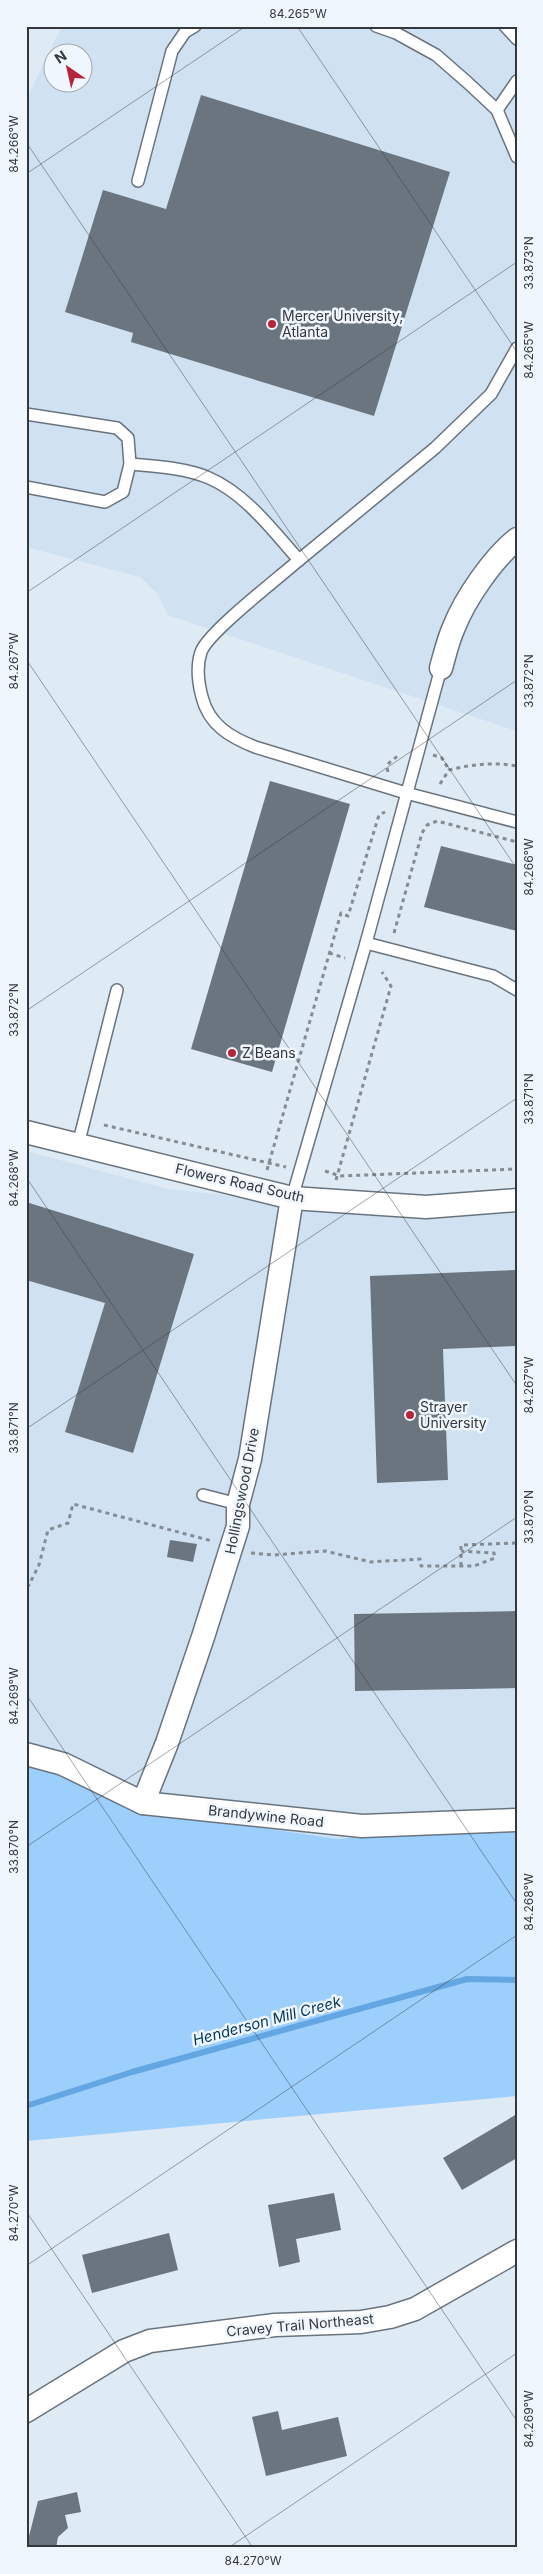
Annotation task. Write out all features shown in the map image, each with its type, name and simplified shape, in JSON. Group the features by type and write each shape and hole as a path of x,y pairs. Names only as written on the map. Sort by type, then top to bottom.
{"street":[{"path":"441,668 454,626 475,589 508,546 517,539"},
{"name":"Flowers Road South","path":"26,1132 292,1198 426,1207 517,1200"},
{"name":"Hollingswood Drive","path":"143,1803 167,1742 238,1526 238,1504 250,1459 292,1198"},
{"name":"Brandywine Road","path":"26,1754 63,1764 143,1803 362,1826 517,1820"},
{"name":"Cravey Trail Northeast","path":"26,2410 124,2351 150,2341 275,2325 361,2322 390,2317 415,2309 517,2252"}],"lane":[{"path":"138,181 172,51 185,32 195,26"},
{"path":"376,26 396,33 436,55 497,110 517,157"},
{"path":"505,26 517,40"},
{"path":"497,110 517,81"},
{"path":"517,348 491,394 434,448 221,627 202,650 198,667 199,686 205,708 220,729 236,740 406,793 517,822"},
{"path":"26,414 117,428 128,438 130,464 122,492 105,502 26,487"},
{"path":"130,464 161,467 209,478 247,503 299,560"},
{"path":"292,1198 366,943 441,668"},
{"path":"366,943 493,976 517,990"},
{"path":"78,1145 118,990"},
{"path":"203,1495 238,1504"}],"path":[{"path":"389,773 387,768 389,762 398,756 403,748"},
{"path":"433,755 442,758 449,770"},
{"path":"440,784 449,770 494,762 517,766"},
{"path":"348,916 379,815 386,811"},
{"path":"394,933 422,833 428,825 437,821 453,824 517,842"},
{"path":"266,1173 341,914 354,917"},
{"path":"329,953 348,959"},
{"path":"336,1181 336,1175 390,986 382,972"},
{"path":"104,1125 288,1168"},
{"path":"325,1171 336,1175 517,1169"},
{"path":"26,1584 29,1585 39,1565 48,1530 68,1523 73,1504 220,1543"},
{"path":"461,1566 461,1545 517,1543"},
{"path":"250,1552 274,1556 325,1551 371,1562 420,1559 421,1566 474,1566 495,1558 494,1553 461,1551"}],"shaded area":[{"name":"Mercer University, Atlanta","path":"62,26 517,26 517,731 168,615 157,593 140,577 26,547 26,100 42,67 42,92 92,92 92,42 54,42"},
{"path":"26,1151 168,1189 366,1210 517,1197 517,1821 338,1839 182,1816 26,1758"},
{"path":"26,1758 182,1816 338,1839 517,1821 517,2096 26,2141"}],"building":[{"path":"201,95 450,172 374,416 131,342 133,333 65,312 103,190 166,209"},
{"path":"270,781 350,804 272,1072 191,1049"},
{"path":"441,846 517,865 517,931 424,907"},
{"path":"26,1202 194,1254 133,1453 65,1432 105,1303 26,1280"},
{"name":"Strayer University","path":"517,1270 517,1346 443,1349 448,1480 377,1483 370,1276"},
{"path":"170,1540 197,1544 193,1562 167,1557"},
{"path":"517,1611 517,1688 355,1691 354,1614"},
{"path":"517,2114 517,2158 462,2190 443,2158"},
{"path":"334,2193 341,2230 296,2239 300,2262 279,2267 268,2205"},
{"path":"169,2233 178,2270 92,2293 82,2255"},
{"path":"278,2411 282,2430 338,2417 347,2456 266,2476 252,2417"},
{"path":"77,2492 81,2512 65,2515 68,2528 58,2537 56,2548 26,2548 38,2501"}],"waterway":[{"name":"Henderson Mill Creek","path":"26,2106 132,2072 467,1979 517,1980"}],"place":[{"name":"Mercer University, Atlanta","path":"272,324"},
{"name":"Z Beans","path":"232,1053"},
{"name":"Strayer University","path":"410,1415"}]}
